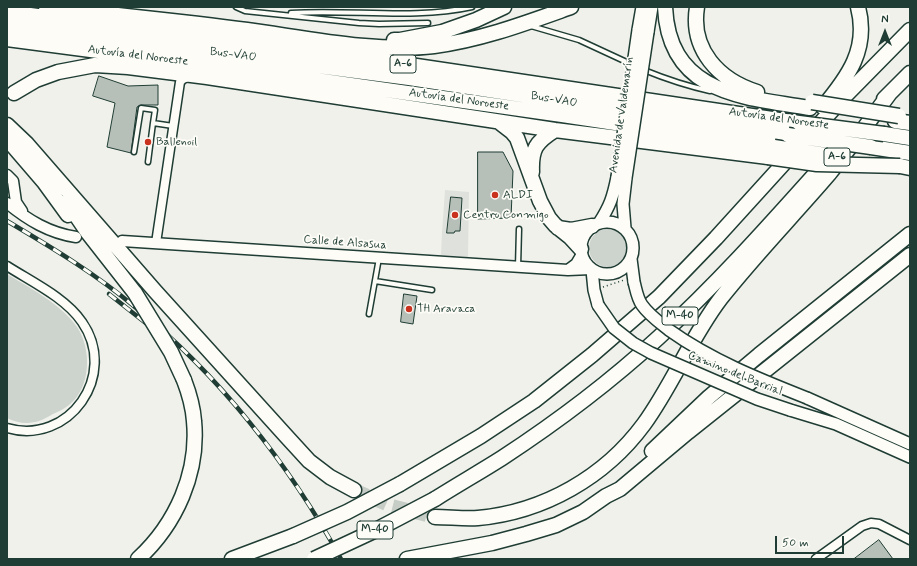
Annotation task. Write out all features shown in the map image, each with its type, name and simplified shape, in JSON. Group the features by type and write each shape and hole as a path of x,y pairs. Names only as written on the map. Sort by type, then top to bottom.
{"highway":[{"path":"46,7 226,27 356,44 414,47 472,40 571,7"},
{"path":"105,7 206,18 354,38 400,40 442,32 476,20 504,7"},
{"path":"665,7 668,32 672,45 682,62 699,79 721,90 748,98 811,105 904,119"},
{"path":"697,7 696,22 698,34 706,54 718,72 745,88 811,105"},
{"path":"716,238 847,77 860,45 861,29 858,7"},
{"name":"Autovía del Noroeste","path":"7,12 383,61 798,123 910,138"},
{"name":"Bus-VAO","path":"7,25 401,77 910,153"},
{"name":"M-40","path":"232,559 293,536 348,512 400,484 481,436 534,401 592,355 658,297 716,238 845,96 910,30"},
{"name":"Autovía del Noroeste","path":"7,39 310,79 562,115 771,152 905,167"},
{"path":"14,93 49,74 95,65 128,67 195,75 555,130 771,152"},
{"name":"M-40","path":"314,559 374,531 435,499 502,458 552,424 610,379 658,338 733,264 910,73"},
{"path":"435,517 477,518 507,513 538,504 569,490 598,472 624,448 644,423 707,316 733,282 829,173 890,93"},
{"path":"499,122 517,138 544,210 551,222 570,237 581,251"},
{"path":"7,125 26,144 155,291 309,461 330,477 354,490"},
{"path":"532,178 534,151 540,141 555,130"},
{"path":"7,139 44,182 82,235"},
{"path":"26,144 82,235 135,293 171,352 184,380 193,412 195,433 191,466 182,498 171,520 155,542 138,559"},
{"path":"558,228 571,230 595,225"},
{"path":"606,496 709,397 910,234"},
{"path":"407,559 526,534 556,525 583,512 606,496 620,489 688,432 910,255"}],"main road":[{"name":"Avenida de Valdemarín","path":"625,228 621,177 643,31 642,7"},
{"name":"Avenida de Valdemarín","path":"643,31 652,7"},
{"name":"Avenida de Valdemarín","path":"595,225 609,207 621,177"},
{"path":"613,222 625,228 632,237 634,248 631,259 626,267 614,274 604,274 592,269 584,260 581,251 581,244 585,234 595,225 613,222"},
{"name":"Camino del Barrial","path":"631,259 634,279 641,304 654,319 676,335 715,358 760,379 807,398 910,444"},
{"name":"Camino del Barrial","path":"592,269 594,290 598,304 614,328 639,346 757,399 836,424 910,457"}],"street":[{"path":"156,243 176,101 181,81 188,76 195,75"},
{"path":"7,175 12,178 16,202 27,217"},
{"path":"7,197 11,194 14,188"},
{"path":"7,203 46,229 82,235"},
{"name":"Calle de Alsasua","path":"122,241 568,270 592,269"},
{"path":"568,270 576,264 581,251"},
{"path":"7,266 56,297 72,310 83,323 92,340 96,362 91,386 79,406 70,414 51,427 40,430 18,432 7,428"},
{"path":"816,559 862,526 871,523 878,524 910,540"}],"lane":[{"path":"236,7 365,24 428,23"},
{"path":"239,7 245,9"},
{"path":"282,14 328,11 369,14 411,14 440,12 472,7"},
{"path":"531,26 579,40 668,80 688,86 748,98"},
{"path":"134,152 141,108 155,110 148,162"},
{"path":"153,123 173,126"},
{"path":"518,267 519,229"},
{"path":"369,314 380,258"},
{"path":"375,281 432,290"}],"path":[{"path":"594,290 634,279"}],"shaded area":[{"path":"445,190 469,192 468,257 441,255"},
{"path":"604,229 612,229 624,238 627,248 624,258 618,264 612,267 604,267 592,258 589,252 589,244 598,232"},
{"path":"7,274 35,291 63,311 77,327 85,346 87,368 82,389 69,405 36,422 25,423 13,421 7,418"}],"building":[{"path":"99,76 128,86 158,85 158,105 141,105 137,107 131,153 107,147 115,103 93,96"},
{"name":"ALDI","path":"478,152 503,152 513,171 511,218 478,219"},
{"name":"Centro Conmigo","path":"451,197 462,198 460,231 447,233"},
{"name":"TH Aravaca","path":"404,294 417,296 413,324 401,322"},
{"path":"879,540 893,559 854,559"}],"tunnel":[{"path":"354,490 391,506 435,517"}],"railway":[{"path":"7,221 57,251 105,283 166,333 195,362 250,423 275,455 299,489 341,559"},
{"path":"109,294 147,324"}],"place":[{"name":"Ballenoil","path":"148,142"},
{"name":"ALDI","path":"495,195"},
{"name":"Centro Conmigo","path":"455,215"},
{"name":"TH Aravaca","path":"409,309"}]}
